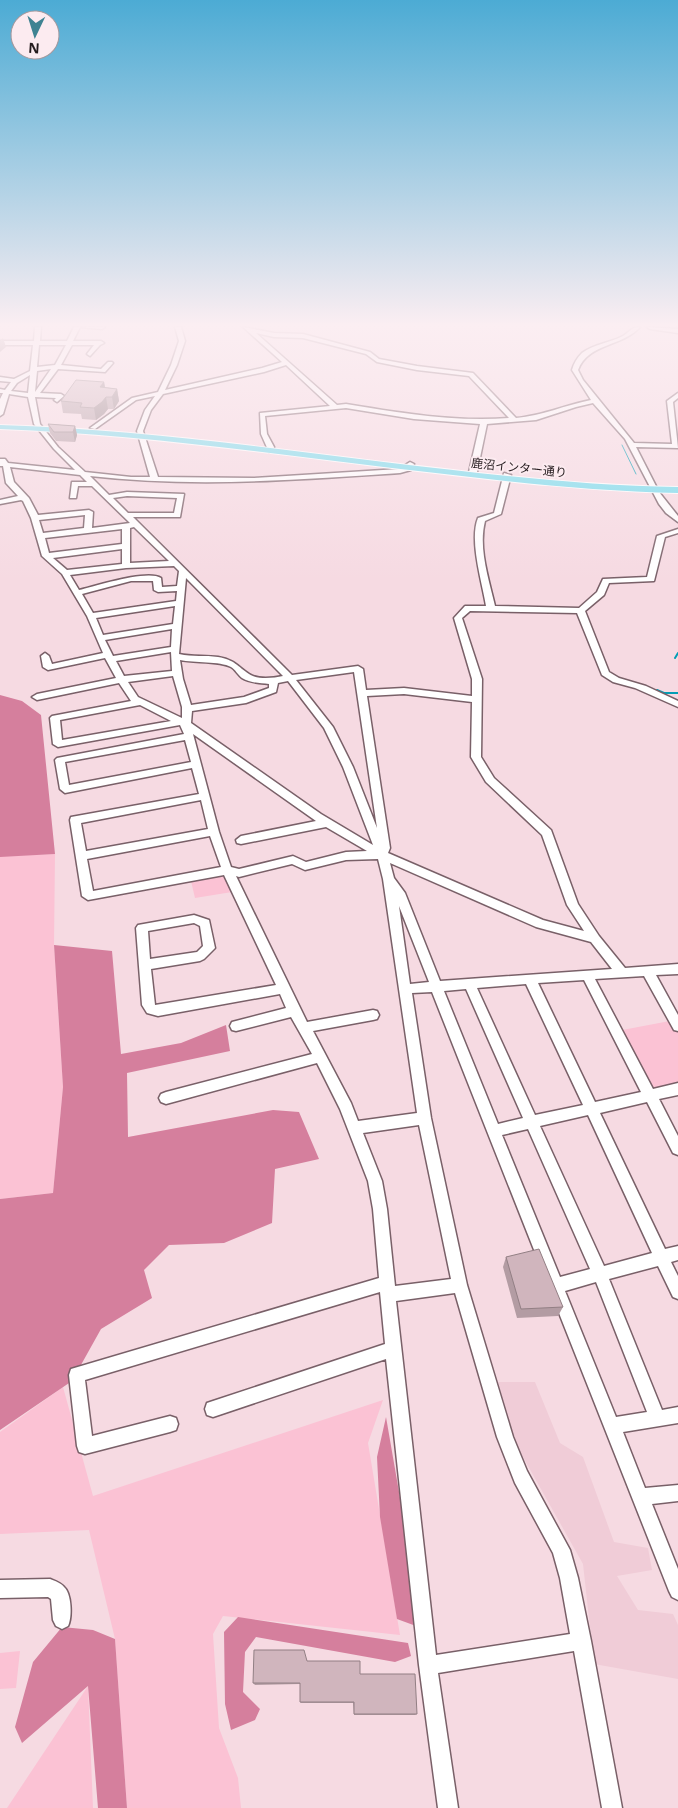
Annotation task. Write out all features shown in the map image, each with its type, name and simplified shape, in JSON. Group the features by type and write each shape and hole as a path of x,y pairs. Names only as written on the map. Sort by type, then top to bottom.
{"main road":[{"name":"鹿沼インター通り","path":"0,426 93,428 584,487 678,485"},
{"name":"鹿沼インター通り","path":"39,426 141,434"},
{"name":"鹿沼インター通り","path":"409,466 506,477"},
{"name":"鹿沼インター通り","path":"653,487 678,490"}],"street":[{"path":"36,411 39,426 56,448 107,497 129,522 180,567 290,678 328,727 348,767 382,855 389,879 424,1118 460,1285 505,1437 521,1477 560,1550 570,1578 612,1808"},
{"path":"93,428 117,411"},
{"path":"148,411 141,434 155,480"},
{"path":"271,449 264,434 262,414 290,411"},
{"path":"379,411 414,417 484,422 536,418 555,411"},
{"path":"507,411 514,420"},
{"path":"604,411 632,445 664,506 678,520"},
{"path":"632,445 677,446 672,411"},
{"path":"474,472 484,422"},
{"path":"0,456 10,483 22,497 35,518 46,556 65,573 91,616 100,638 123,680 131,693 140,702 183,723 326,823 382,855 540,924 595,939"},
{"path":"3,464 89,479 155,480 254,480 400,471 409,466"},
{"path":"491,609 479,540 479,524 481,520 496,514 506,477"},
{"path":"73,496 75,484 89,479"},
{"path":"39,536 177,515 186,480"},
{"path":"0,485 10,483"},
{"path":"107,497 127,494 181,496"},
{"path":"0,502 22,497"},
{"path":"35,518 89,512 88,530"},
{"path":"126,566 129,522"},
{"path":"581,611 601,593 606,581 650,578 660,536 678,530"},
{"path":"46,556 126,546"},
{"path":"65,573 126,566 180,567"},
{"path":"140,702 55,718 58,744 183,723 188,719 187,709 176,673 174,652 181,588 180,567"},
{"path":"77,593 131,579 157,578 158,590 181,588"},
{"path":"91,616 178,603"},
{"path":"581,611 573,609 468,608 458,618 476,679 476,757 490,780 547,833 573,905 595,939 622,973"},
{"path":"581,611 608,677 639,686 661,698 678,704"},
{"path":"100,638 176,626"},
{"path":"45,656 48,668 110,657 174,652 195,660 218,660 234,665 246,676 255,680 274,681 305,675 358,670 385,848 382,855"},
{"path":"37,697 123,680 176,673"},
{"path":"187,709 246,700 274,690 274,681"},
{"path":"362,693 404,691 476,700"},
{"path":"183,723 189,736 214,832 227,870 232,877 294,1011 320,1057 354,1128 375,1181 380,1209 393,1349 428,1665 448,1808"},
{"path":"189,736 60,760 65,788 197,764"},
{"path":"205,796 74,820 88,896 227,870 239,873 293,860 305,866 346,856 382,855"},
{"path":"241,840 326,823"},
{"path":"81,856 214,832"},
{"path":"389,879 399,893 678,1591"},
{"path":"145,965 200,956 204,953 209,948 205,923 194,919 142,928 148,1005 151,1009 158,1011 284,988"},
{"path":"406,989 469,983 678,970"},
{"path":"646,971 678,1025"},
{"path":"587,975 678,1149"},
{"path":"530,979 678,1292"},
{"path":"469,983 600,1274 657,1418"},
{"path":"236,1026 294,1011"},
{"path":"303,1028 373,1015"},
{"path":"166,1098 320,1057"},
{"path":"493,1131 678,1089"},
{"path":"354,1128 424,1118"},
{"path":"555,1286 678,1253"},
{"path":"170,1424 85,1446 78,1375 387,1289 460,1285"},
{"path":"213,1409 393,1349"},
{"path":"611,1426 678,1415"},
{"path":"640,1497 678,1493"},
{"path":"0,1590 50,1588 59,1594 62,1620"},
{"path":"428,1665 582,1641"}],"shaded area":[{"path":"0,695 22,701 41,715 55,854 0,857"},
{"path":"55,854 54,945 63,1087 53,1193 0,1199 0,856"},
{"path":"220,875 225,877 232,892 195,898 191,881"},
{"path":"54,945 112,951 121,1054 181,1043 226,1025 230,1051 127,1073 128,1137 273,1110 299,1112 319,1159 275,1169 272,1223 224,1243 169,1245 144,1270 152,1298 101,1329 72,1381 0,1430 0,1199 53,1193 63,1087"},
{"path":"675,1020 678,1026 678,1089 650,1095 617,1031"},
{"path":"498,1382 535,1382 560,1443 583,1457 614,1542 648,1548 652,1570 617,1576 638,1610 673,1614 678,1625 678,1679 594,1664 583,1564 514,1441"},
{"path":"63,1387 93,1496 383,1400 368,1443 400,1635 223,1616 213,1634 219,1728 238,1778 241,1808 127,1808 115,1639 89,1530 0,1534 0,1432"},
{"path":"386,1417 420,1613 416,1626 397,1619 380,1517 377,1457"},
{"path":"238,1617 408,1643 411,1656 395,1662 256,1637 245,1652 243,1692 260,1709 255,1720 231,1730 225,1704 224,1632"},
{"path":"62,1627 93,1630 115,1639 127,1808 98,1808 88,1686 22,1743 15,1727 33,1662"},
{"path":"20,1651 16,1688 0,1689 0,1653"},
{"path":"88,1686 93,1808 7,1808"}],"building":[{"path":"48,424 75,426 73,432 54,432"},
{"path":"539,1249 563,1307 521,1309 506,1257"},
{"path":"254,1650 304,1650 307,1661 360,1661 360,1674 415,1674 417,1714 354,1714 354,1702 300,1702 300,1683 253,1683"}],"waterway":[{"path":"622,445 636,474"},
{"path":"675,658 678,653"},
{"path":"657,690 664,693 678,693"}]}
